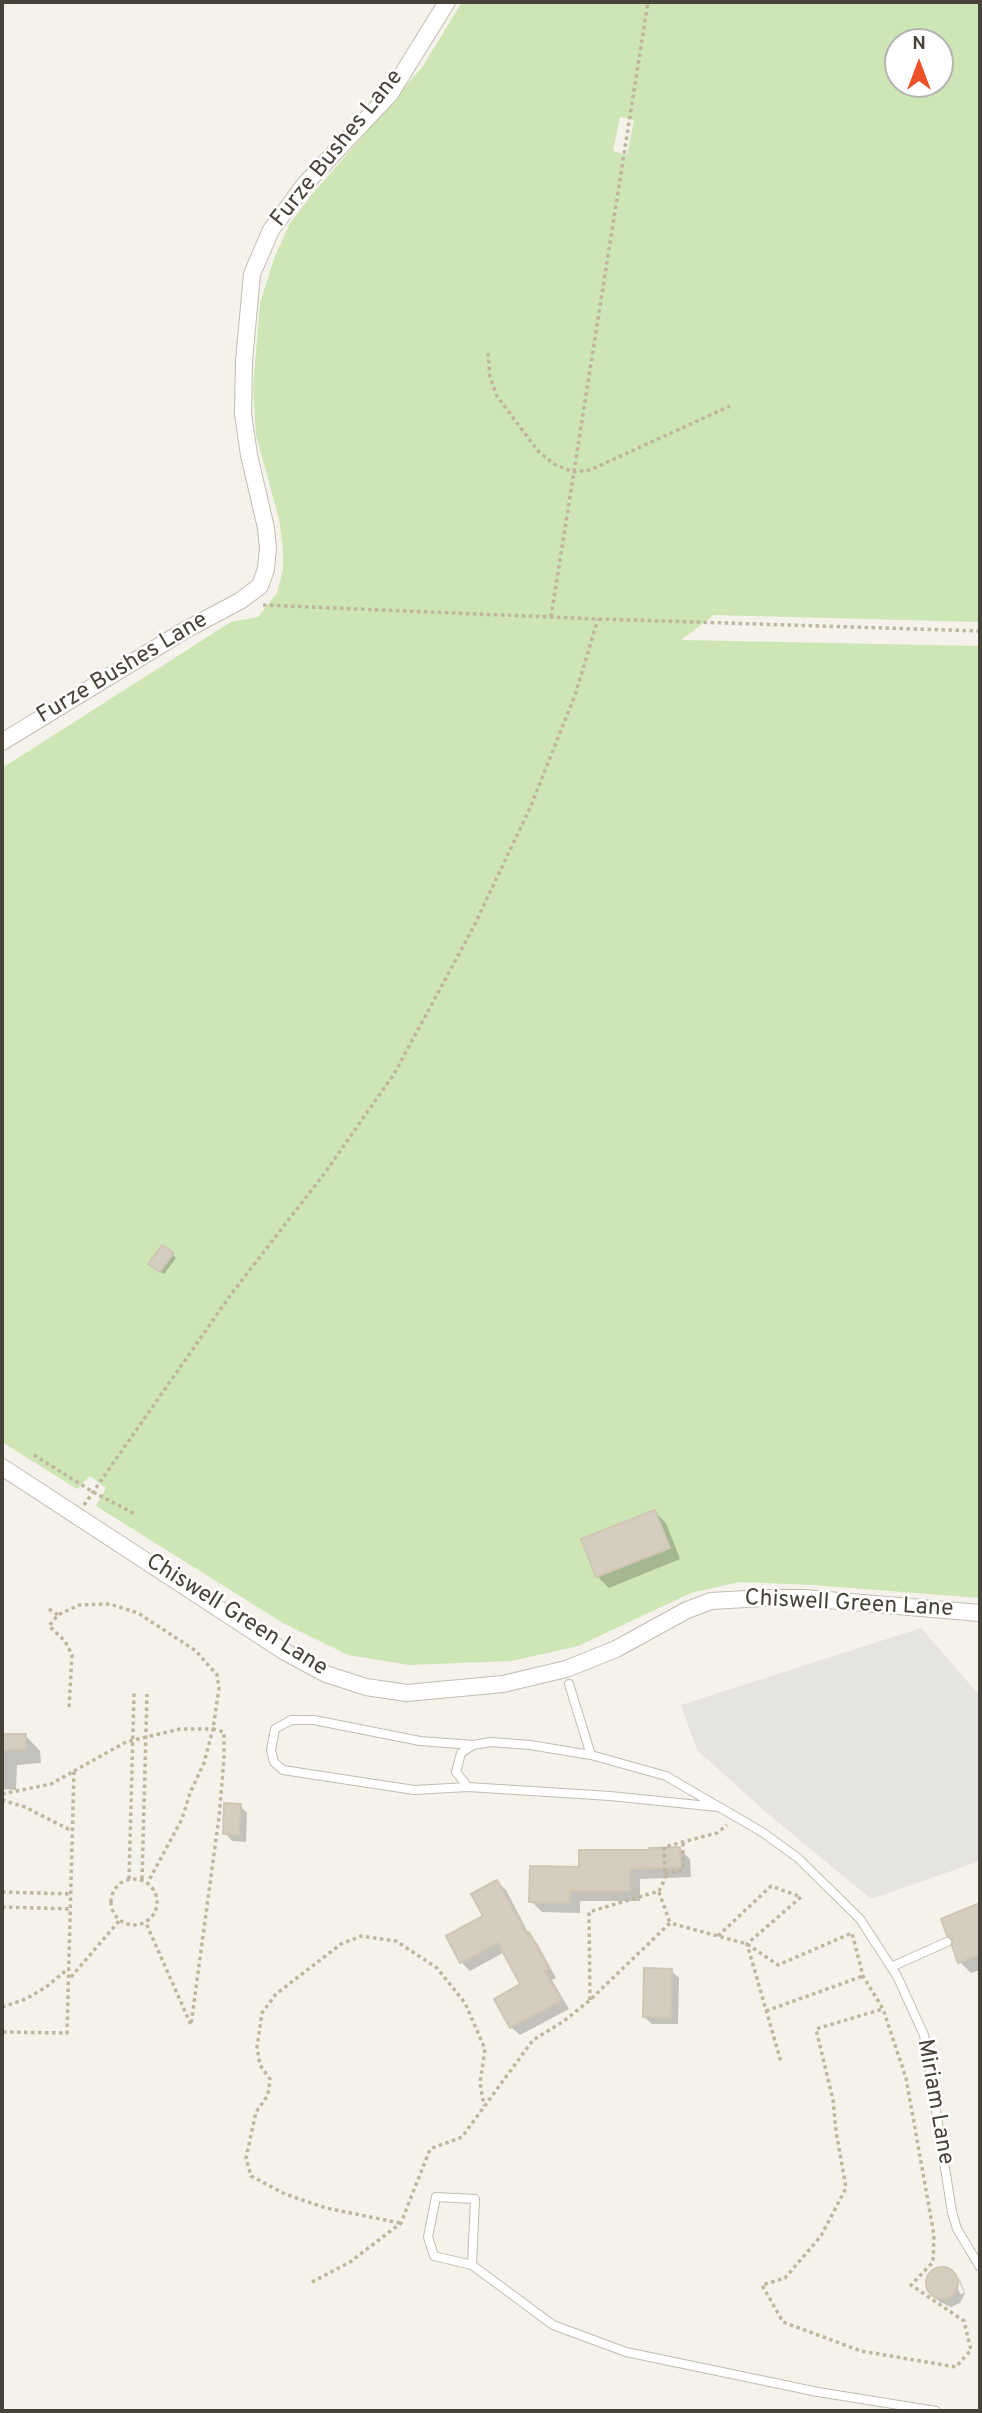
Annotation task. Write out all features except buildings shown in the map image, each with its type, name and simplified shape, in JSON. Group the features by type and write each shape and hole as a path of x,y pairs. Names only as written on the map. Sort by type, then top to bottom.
{"street":[{"name":"Furze Bushes Lane","path":"2,742 187,629 240,601 260,586 266,569 268,548 243,414 244,361 252,274 271,230 305,184 390,93 447,2"},
{"name":"Chiswell Green Lane","path":"2,1466 264,1638 326,1674 366,1687 407,1693 503,1685 539,1677 592,1661 687,1610 711,1601 804,1598 980,1613"}],"lane":[{"path":"569,1684 591,1755"},
{"name":"Miriam Lane","path":"468,1787 414,1790 283,1770 274,1762 271,1750 275,1729 291,1720 314,1720 420,1741 530,1745 591,1755 666,1776 762,1832 799,1858 860,1919 891,1967 923,2035 952,2212 957,2229 980,2267"},
{"path":"473,1745 461,1753 456,1772 468,1787 610,1796 718,1807"},
{"path":"891,1967 947,1942"},
{"path":"472,2265 475,2199 436,2197 428,2237 434,2256 472,2265 553,2325 626,2352 818,2392 936,2411"}],"path":[{"path":"551,617 648,2"},
{"path":"488,353 490,377 497,396 538,451 554,464 573,472 590,470 730,405"},
{"path":"240,601 272,607 980,631"},
{"path":"77,1515 232,1293 324,1174 394,1074 473,928 530,807 575,695 598,619"},
{"path":"34,1455 93,1492 135,1514"},
{"path":"69,1707 72,1655 65,1641 49,1626 58,1615 79,1605 110,1604 138,1613 196,1651 217,1675 219,1688 213,1729 204,1763 182,1819 148,1882"},
{"path":"48,1609 58,1615"},
{"path":"129,1879 134,1693"},
{"path":"142,1879 147,1694"},
{"path":"2,1794 51,1784 133,1740 180,1729 213,1729 224,1732 219,1817 191,2025 146,1923"},
{"path":"2,2032 67,2034 74,1771"},
{"path":"2,1800 25,1807 72,1830"},
{"path":"590,2000 589,1912 659,1891 666,1879 664,1847 717,1833 736,1817"},
{"path":"665,1874 684,1870 683,1842"},
{"path":"129,1879 142,1879 148,1882 158,1895 158,1909 146,1923 129,1925 120,1920 111,1908 111,1896 119,1884 129,1879"},
{"path":"718,1936 771,1886 801,1897 747,1944"},
{"path":"659,1891 670,1923"},
{"path":"2,1892 71,1894"},
{"path":"2,1907 71,1909"},
{"path":"69,1979 120,1920"},
{"path":"670,1923 747,1944 778,1965 852,1933 863,1976 883,2009 906,2078 934,2235 933,2262 911,2285 964,2321 971,2350 956,2367 861,2351 783,2322 762,2285 785,2278 821,2236 846,2189 833,2100 816,2029 883,2009"},
{"path":"312,2282 351,2262 401,2223 430,2149 462,2137 533,2040 564,2021 590,2000 670,1923"},
{"path":"401,2223 326,2208 285,2194 251,2176 246,2158 256,2112 268,2095 270,2079 260,2065 257,2047 262,2013 276,1994 341,1944 361,1937 396,1941 437,1968 465,2003 485,2049 480,2083 484,2106"},
{"path":"747,1944 781,2063"},
{"path":"2,2007 26,1999 69,1968"},
{"path":"766,2011 863,1976"}],"green space":[{"path":"462,2 980,2 980,622 714,615 681,640 980,646 980,1598 739,1582 691,1593 578,1646 512,1661 409,1665 348,1655 283,1623 96,1506 106,1488 90,1476 77,1489 2,1442 2,768 231,622 258,617 277,593 283,570 283,549 279,519 256,435 253,389 260,303 275,256 290,223 423,66","holes":["620,117 634,120 627,155 613,151"]}],"shaded area":[{"path":"921,1628 980,1696 980,1861 871,1899 767,1813 697,1750 681,1705"}]}
